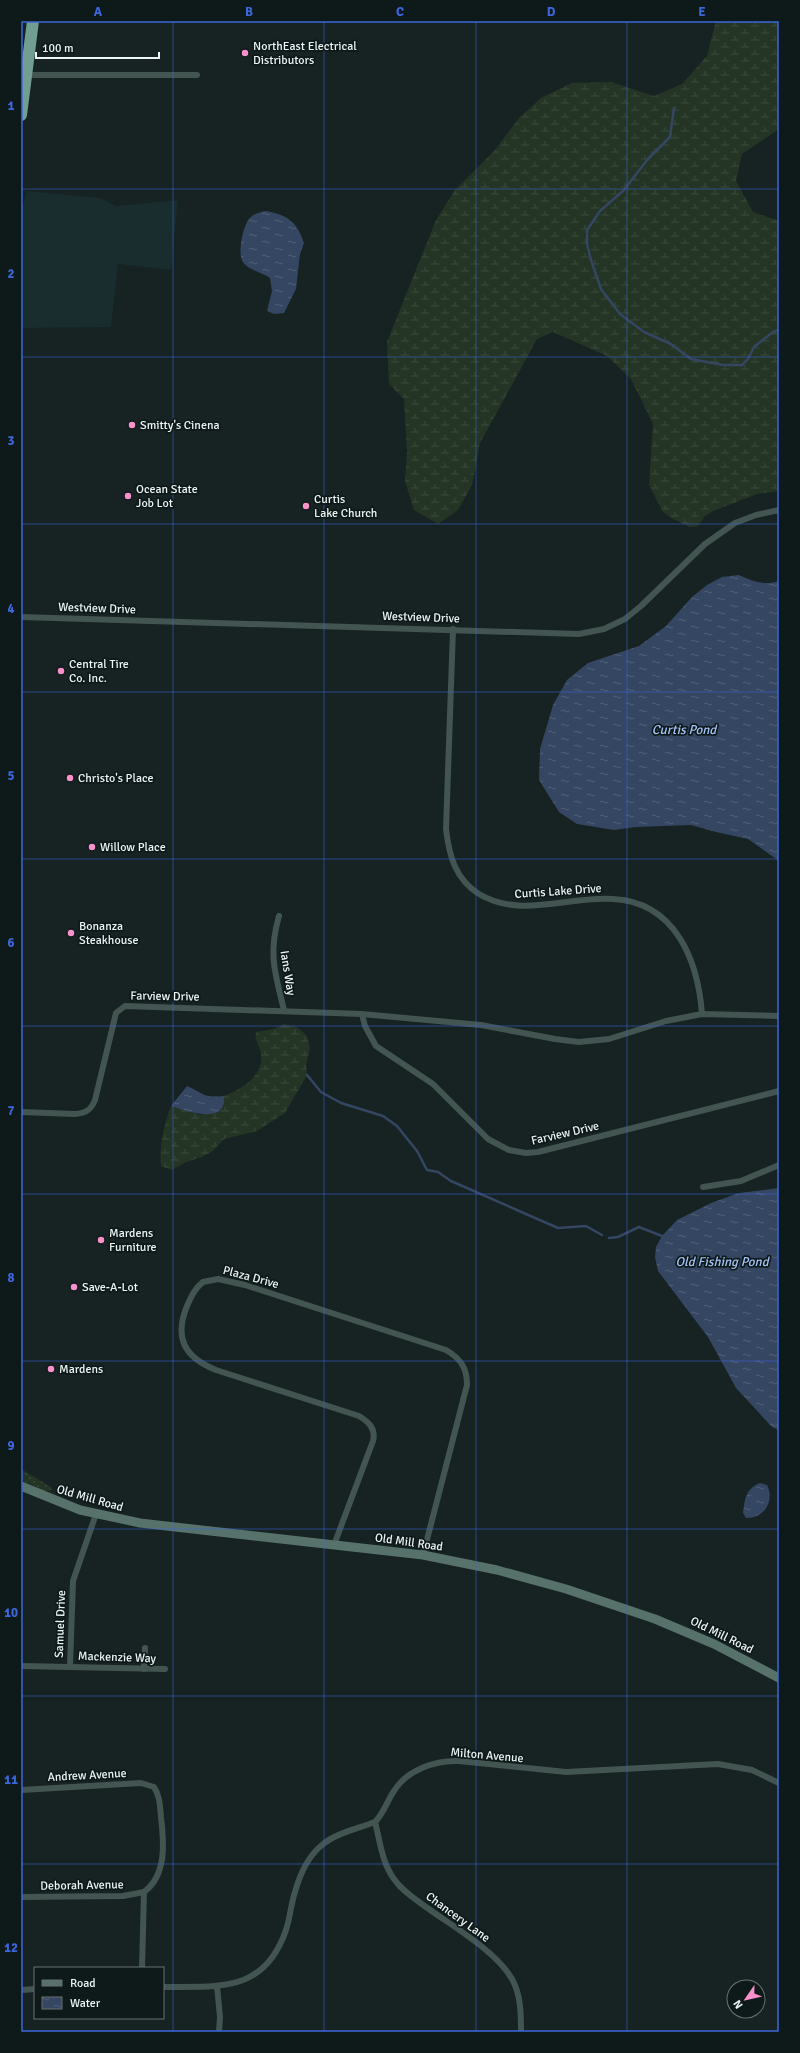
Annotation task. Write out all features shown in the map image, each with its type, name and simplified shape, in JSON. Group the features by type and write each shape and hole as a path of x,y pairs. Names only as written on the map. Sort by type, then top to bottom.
{"highway":[{"path":"21,115 28,75 34,21"}],"street":[{"path":"28,75 197,75"},
{"name":"Westview Drive","path":"21,617 579,634 611,626 625,619 641,606 705,544 735,523 756,515 779,510"},
{"name":"Curtis Lake Drive","path":"453,629 446,829 450,854 460,878 483,896 507,905 530,907 584,900 613,899 630,902 655,913 673,929 687,949 697,980 702,1014"},
{"name":"Ians Way","path":"279,916 273,937 272,956 284,1010"},
{"name":"Farview Drive","path":"21,1112 76,1114 84,1113 92,1107 96,1100 116,1013 123,1006 284,1010 362,1014 481,1024 562,1041 578,1042 610,1039 666,1021 702,1014 779,1016"},
{"name":"Farview Drive","path":"362,1014 365,1026 376,1046 433,1084 488,1140 509,1150 519,1152 538,1152 779,1090"},
{"path":"703,1186 741,1181 779,1165"},
{"name":"Plaza Drive","path":"334,1545 373,1441 374,1436 372,1428 359,1416 216,1370 194,1358 184,1344 181,1331 182,1323 190,1299 203,1282 218,1279 245,1285 446,1350 461,1361 467,1375 467,1385 423,1555"},
{"name":"Old Mill Road","path":"21,1486 61,1503 96,1514 146,1524 423,1555 508,1572 655,1619 714,1644 779,1678"},
{"name":"Samuel Drive","path":"70,1666 74,1581 96,1514"},
{"path":"144,1669 146,1648"},
{"name":"Mackenzie Way","path":"21,1666 165,1669"},
{"name":"Milton Avenue","path":"374,1822 379,1818 394,1790 409,1776 426,1766 452,1761 566,1772 718,1764 752,1770 779,1783"},
{"name":"Andrew Avenue","path":"21,1790 142,1783 154,1787 159,1802 164,1848 157,1876 144,1892"},
{"path":"164,1987 217,1986 242,1981 265,1968 272,1959 287,1929 294,1895 301,1872 315,1852 322,1845 342,1834 374,1822"},
{"name":"Chancery Lane","path":"374,1822 387,1866 398,1884 415,1899 489,1953 506,1970 512,1980 519,2000 521,2032"},
{"path":"142,1967 144,1892"},
{"name":"Deborah Avenue","path":"21,1897 131,1896 144,1892"},
{"path":"217,1986 220,2017 219,2032"},
{"path":"21,1990 34,1989"}],"shaded area":[{"path":"27,191 100,198 116,206 178,200 171,270 118,264 111,327 21,328 21,210"}],"green space":[{"path":"716,21 779,21 779,129 742,154 736,181 753,212 779,221 779,491 757,494 713,511 705,516 698,526 690,527 671,518 663,512 649,485 653,424 631,379 607,356 553,332 537,339 480,443 472,485 458,510 438,524 414,510 405,481 407,451 404,399 389,384 387,342 436,220 455,190 495,150 519,118 541,98 572,83 611,82 654,96 682,84 707,56"},
{"path":"283,1024 297,1027 307,1036 310,1048 306,1064 307,1075 285,1113 257,1131 224,1139 213,1151 202,1157 186,1162 172,1170 161,1166 163,1136 171,1106 201,1115 223,1107 224,1096 238,1090 250,1081 259,1069 261,1054 256,1038 256,1032 274,1029"},
{"path":"21,1469 51,1487 52,1490 45,1491 21,1480"}],"water":[{"path":"266,211 286,217 291,221 298,230 304,243 300,254 296,289 284,313 274,314 267,311 272,291 270,278 245,265 241,258 242,240 247,223 251,217"},
{"name":"Curtis Pond","path":"739,575 753,581 763,583 779,581 779,861 748,839 691,825 636,827 614,830 577,824 559,812 539,780 540,749 553,705 567,680 588,663 639,646 666,626 692,597 707,585 722,577"},
{"path":"187,1086 208,1096 224,1096 224,1104 222,1108 218,1112 205,1114 190,1112 171,1106"},
{"name":"Old Fishing Pond","path":"779,1188 779,1430 772,1427 736,1388 708,1337 658,1271 655,1257 656,1247 662,1236 677,1220 711,1203 739,1193"},
{"path":"760,1483 767,1485 770,1497 769,1503 763,1512 758,1516 746,1518 743,1513 747,1495 751,1488"}],"waterway":[{"path":"674,108 670,137 647,160 624,190 600,211 587,230 587,244 601,289 620,314 644,332 671,344 691,359 723,365 742,365 748,359 754,347 773,332 779,330"},
{"path":"307,1075 321,1092 341,1103 383,1116 397,1126 417,1151 427,1170 438,1172 451,1181 558,1228 586,1226 602,1235"},
{"path":"609,1238 618,1237 639,1227 662,1236"}],"place":[{"name":"NorthEast Electrical Distributors","path":"245,53"},
{"name":"Smitty's Cinena","path":"132,425"},
{"name":"Ocean State Job Lot","path":"128,496"},
{"name":"Curtis Lake Church","path":"306,506"},
{"name":"Central Tire Co. Inc.","path":"61,671"},
{"name":"Christo's Place","path":"70,778"},
{"name":"Willow Place","path":"92,847"},
{"name":"Bonanza Steakhouse","path":"71,933"},
{"name":"Mardens Furniture","path":"101,1240"},
{"name":"Save-A-Lot","path":"74,1287"},
{"name":"Mardens","path":"51,1369"}]}
